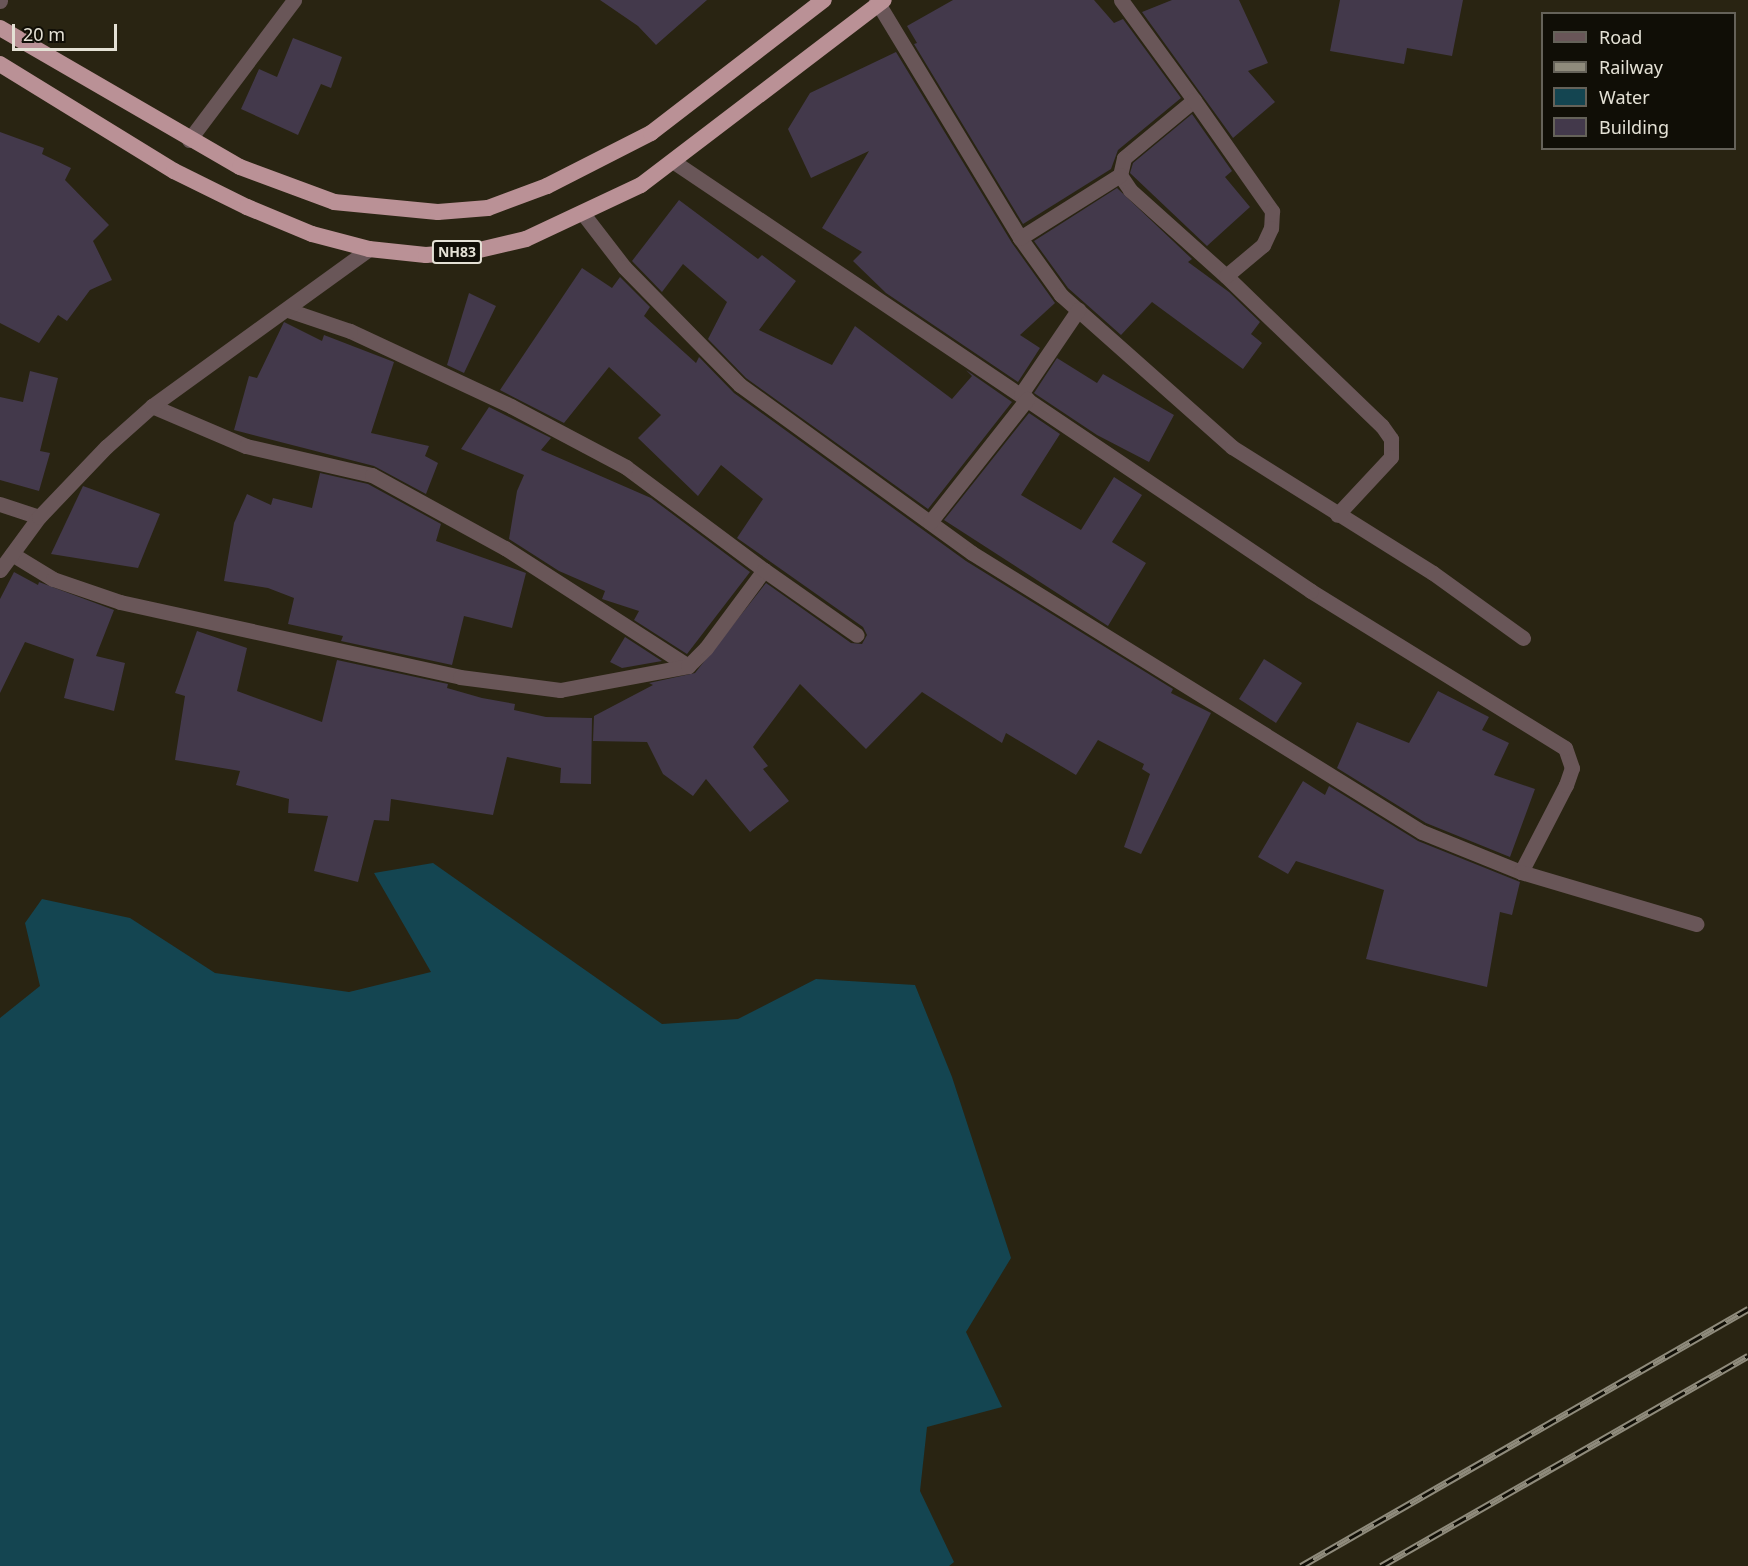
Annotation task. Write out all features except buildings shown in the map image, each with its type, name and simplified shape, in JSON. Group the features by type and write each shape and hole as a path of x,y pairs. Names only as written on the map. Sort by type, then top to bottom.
{"highway":[{"path":"0,28 189,140 240,167 334,202 407,211 488,208 555,182 651,133 824,0"},
{"name":"NH83","path":"0,64 174,171 312,234 369,249 426,255 476,251 526,239 584,215 641,185 674,162 879,1"}],"street":[{"path":"189,140 294,0"},
{"path":"1121,0 1272,211 1271,228 1263,245 1226,276"},
{"path":"879,1 1020,238 1060,295 1232,447 1337,515 1433,573 1523,638"},
{"path":"1020,238 1120,175 1124,158 1194,100"},
{"path":"674,162 1311,591 1565,748 1572,768 1566,785 1521,872"},
{"path":"1120,175 1130,190 1226,276 1382,426 1391,439 1391,457 1337,515"},
{"path":"584,215 624,267 740,385 982,559 1422,832 1521,872 1696,924"},
{"path":"0,570 39,517 106,447 152,406 288,310 369,249"},
{"path":"288,310 360,336 511,406 626,467 764,570 857,635"},
{"path":"930,522 1024,396 1078,310"},
{"path":"152,406 246,446 372,475 505,548 688,666"},
{"path":"0,504 39,517"},
{"path":"12,554 53,579 120,602 460,677 560,690 688,666 706,648 764,570"}],"water":[{"path":"433,863 662,1024 738,1019 816,979 915,985 952,1077 1011,1258 966,1332 1002,1407 927,1427 920,1491 954,1562 949,1566 0,1566 0,1018 40,986 25,923 42,899 130,918 215,973 349,992 431,972 374,873"}],"railway":[{"path":"1301,1566 1748,1309"},
{"path":"1381,1566 1748,1356"}]}
